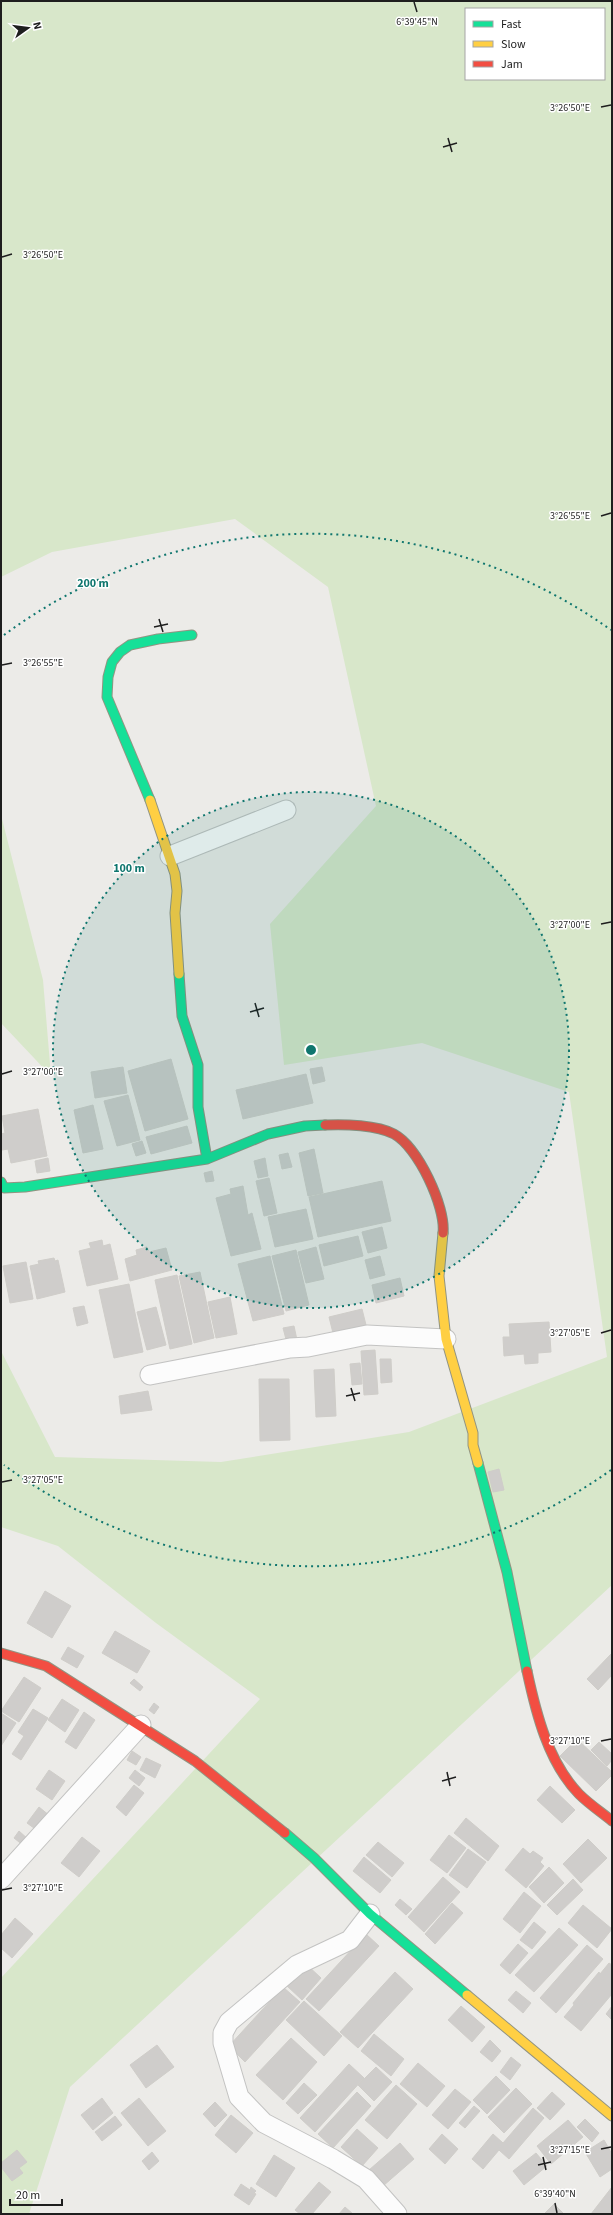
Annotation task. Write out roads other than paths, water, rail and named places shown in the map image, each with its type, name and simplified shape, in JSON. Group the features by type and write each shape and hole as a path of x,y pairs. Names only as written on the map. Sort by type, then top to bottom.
{"street":[{"path":"192,635 143,642 122,651 112,658 108,668 106,683 107,697 150,799 176,874 177,891 175,912 182,1016 198,1065 198,1107 208,1159"},
{"path":"170,856 286,810"},
{"path":"1,1182 4,1188 25,1187 208,1159 268,1134 305,1126 343,1124 386,1131 396,1135 406,1144 427,1173 440,1205 444,1223 439,1276 446,1339 473,1433 473,1446 506,1570 533,1698 545,1735 558,1764 575,1790 612,1821"},
{"path":"150,1375 367,1335 446,1339"},
{"path":"1,1653 13,1658 46,1666 195,1762 250,1804 314,1858 370,1914 612,2116"},
{"path":"1,1879 141,1726"},
{"path":"370,1914 350,1940 297,1965 229,2022 223,2032 223,2043 239,2096 264,2123 366,2179 397,2214"}]}
